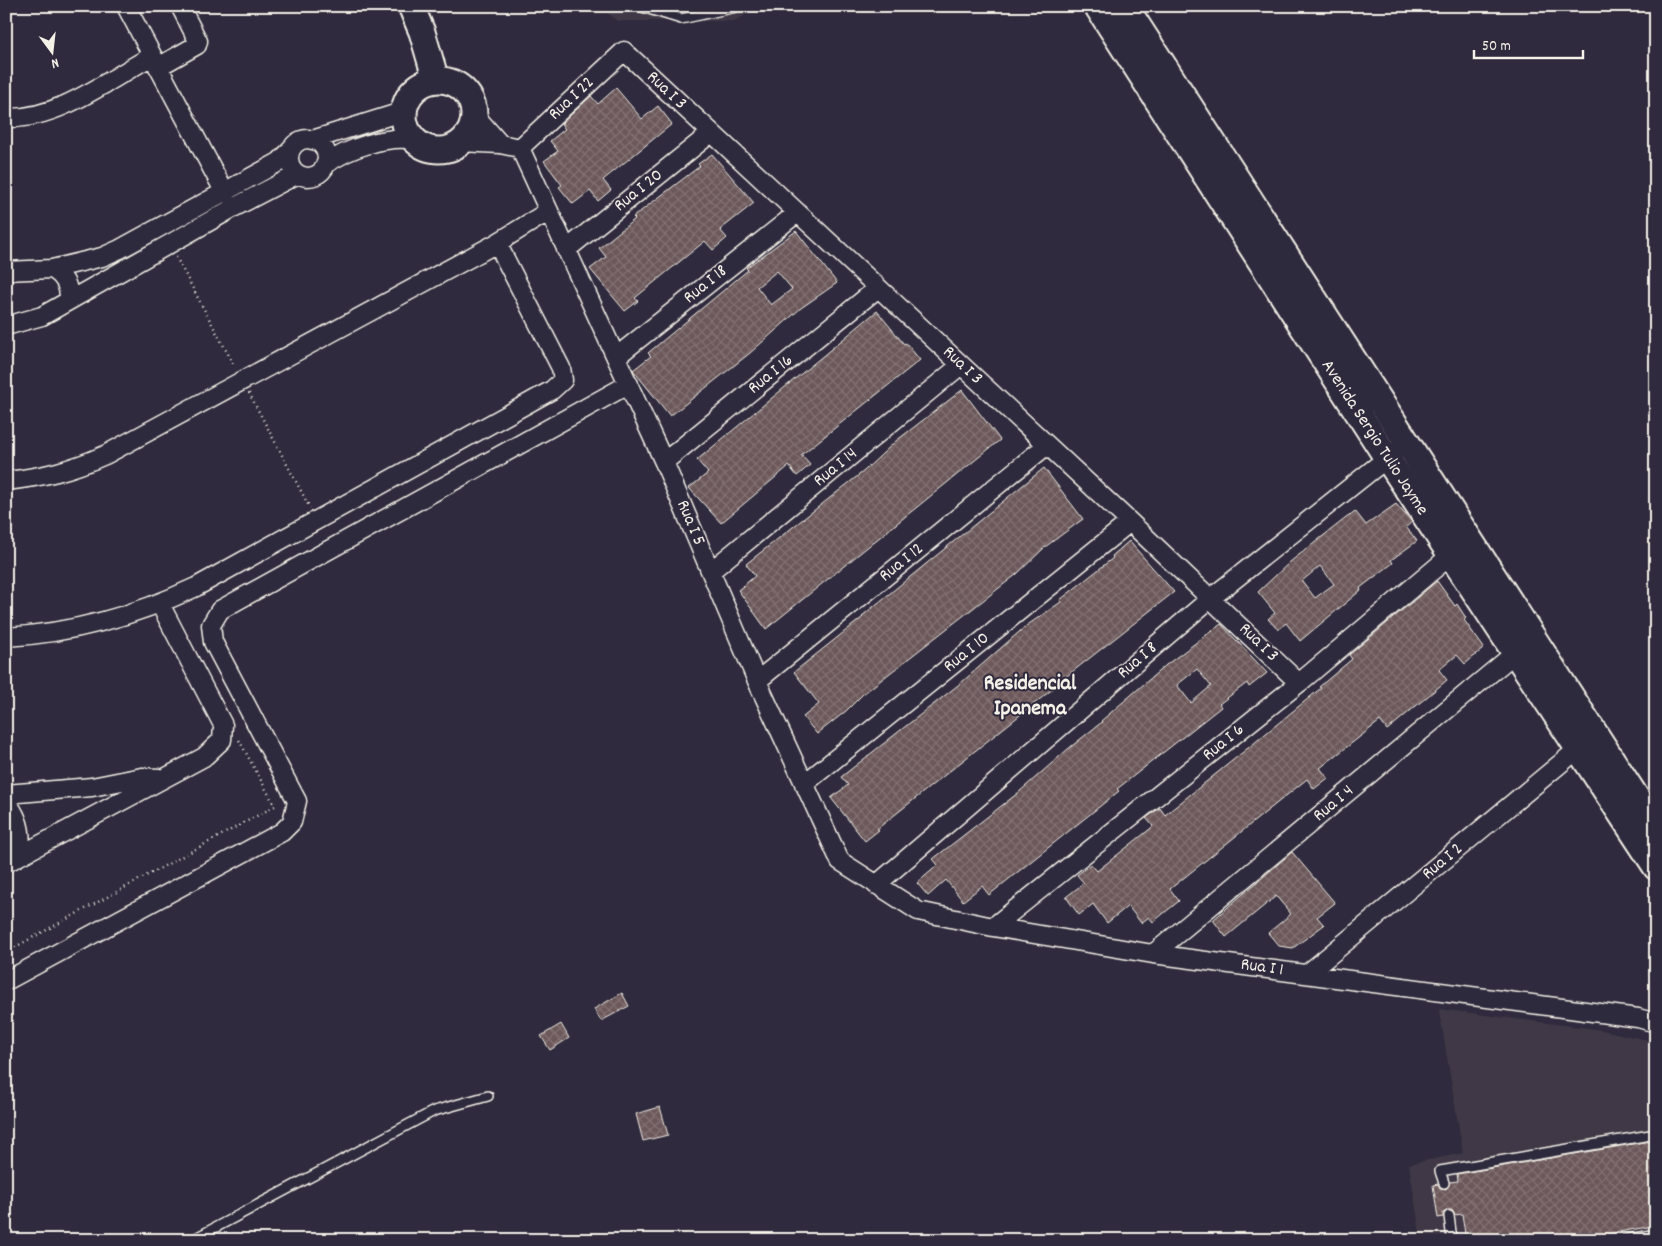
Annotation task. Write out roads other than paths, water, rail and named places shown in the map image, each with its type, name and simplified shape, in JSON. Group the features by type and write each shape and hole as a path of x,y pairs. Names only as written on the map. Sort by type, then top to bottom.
{"street":[{"path":"126,6 225,193"},
{"path":"6,118 30,116 58,108 155,61 198,45 198,41 180,6"},
{"path":"411,6 422,32 436,80"},
{"name":"Avenida Sergio Tulio Jayme","path":"1097,6 1397,451 1656,828"},
{"name":"Avenida Sergio Tulio Jayme","path":"1124,6 1397,451 1451,555 1656,866"},
{"name":"Rua I 3","path":"624,51 1212,598 1299,684"},
{"name":"Rua I 22","path":"520,148 624,51"},
{"path":"436,80 452,83 459,87 469,98 473,113 470,130 460,142 445,149 429,148 415,140 404,120 409,96 421,85 436,80"},
{"path":"6,271 52,269 83,263 120,249 279,162 299,142 312,140 395,114 406,104"},
{"path":"473,113 500,144"},
{"name":"Rua I 20","path":"566,250 711,133"},
{"path":"290,151 290,164 298,174 310,177 317,175 325,165 336,157 377,143 402,138 415,140"},
{"path":"312,140 323,147 326,152 325,165"},
{"path":"460,142 500,144 520,148"},
{"name":"Rua I 5","path":"520,148 629,384 757,681 840,861 876,885"},
{"path":"6,326 42,316 69,299 233,208 298,174"},
{"path":"6,481 42,477 73,469 105,455 496,243 549,211"},
{"name":"Rua I 18","path":"616,357 797,213"},
{"path":"6,637 62,632 90,626 160,604 204,582 552,390 563,380 562,368 496,243"},
{"path":"52,269 64,278 69,299"},
{"name":"Rua I 16","path":"664,462 878,288"},
{"name":"Rua I 14","path":"711,571 961,366"},
{"path":"6,981 282,832 292,822 297,802 213,642 211,625 220,610 629,384"},
{"name":"Rua I 12","path":"757,681 1047,445"},
{"name":"Rua I 8","path":"876,885 1212,598 1397,451"},
{"name":"Rua I 10","path":"804,784 1130,522"},
{"name":"Rua I 6","path":"994,927 1299,684 1451,555"},
{"path":"13,859 204,757 222,740 223,725 160,604"},
{"name":"Rua I 4","path":"1153,954 1515,653"},
{"name":"Rua I 2","path":"1307,974 1578,749"},
{"path":"6,794 92,787 142,777 162,778"},
{"path":"6,802 19,826 21,836 13,859"},
{"name":"Rua I 1","path":"876,885 918,911 994,927 1153,954 1628,1016 1656,1022"}],"lane":[{"path":"639,6 681,19 741,6"},
{"path":"192,1240 434,1111 488,1096"},
{"path":"1444,1183 1440,1171 1656,1134"},
{"path":"1449,1216 1452,1240"},
{"path":"1625,1240 1656,1234"}],"district":[{"name":"Residencial Ipanema","path":"1030,696"}]}
